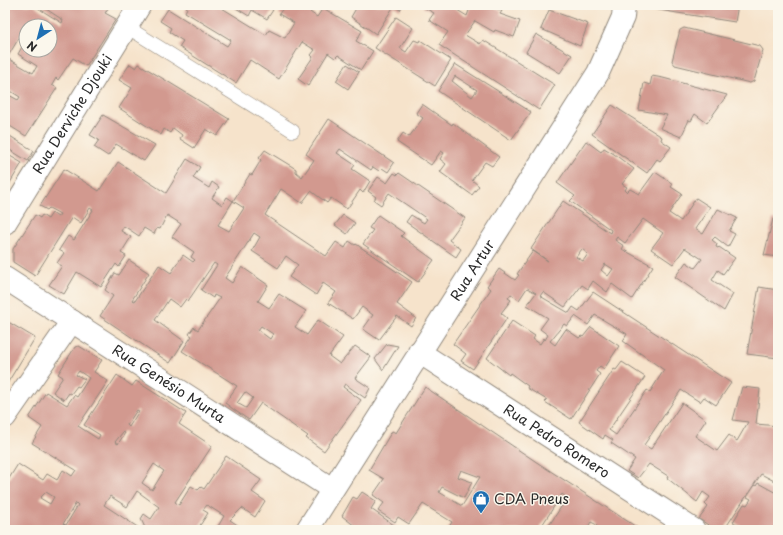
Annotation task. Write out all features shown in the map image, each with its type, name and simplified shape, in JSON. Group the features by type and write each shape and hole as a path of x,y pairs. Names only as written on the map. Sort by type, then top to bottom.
{"street":[{"name":"Rua Derviche Djouki","path":"5,223 140,5"},
{"name":"Rua Artur","path":"307,530 598,73 623,17 624,5"},
{"name":"Rua Genésio Murta","path":"5,278 332,489"},
{"path":"5,417 72,321"},
{"name":"Rua Pedro Romero","path":"419,352 694,530"}],"lane":[{"path":"126,27 293,131"}],"building":[{"path":"5,5 33,5 54,18 18,18 18,39 7,58 33,73 37,66 24,58 58,58 58,21 62,23 63,20 43,7 45,5 110,5 105,13 116,19 86,66 73,58 58,80 56,78 52,85 57,88 26,136 5,123 5,93 18,100 20,97 6,88 9,83 5,81"},
{"path":"186,5 217,5 266,35 269,30 285,38 294,23 279,14 285,5 315,5 310,12 317,17 323,8 362,31 356,41 373,51 361,70 338,55 335,58 328,53 308,86 298,79 313,57 311,55 315,50 302,42 279,79 250,60 236,83 179,47 183,41 169,32 171,28 160,21 168,9 227,46 231,40 185,12 187,8"},
{"path":"231,5 265,5 273,10 267,19 252,10 249,16"},
{"path":"358,5 403,5 400,10 394,6 376,34 351,17"},
{"path":"424,5 449,5 467,16 471,5 490,5 502,11 500,14 520,21 514,37 495,30 494,32 475,21 465,35 480,44 483,40 555,85 539,110 439,45 448,32 429,20 434,13 423,7"},
{"path":"652,5 738,5 735,22 652,9"},
{"path":"549,10 588,24 580,46 541,29"},
{"path":"396,17 413,28 400,48 406,52 414,40 419,42 420,40 451,60 435,86 375,48"},
{"path":"684,28 760,46 763,50 754,81 750,83 675,65 672,61 680,30"},
{"path":"536,34 572,55 560,73 526,52"},
{"path":"130,64 136,68 139,64 229,119 217,136 206,129 194,148 180,139 182,135 173,128 170,133 164,129 161,135 119,108 132,88 119,80"},
{"path":"347,64 359,72 348,89 336,81"},
{"path":"455,64 531,112 511,140 438,91","holes":["455,76 477,90 472,97 452,81"]},
{"path":"652,76 727,95 707,123 695,114 691,121 689,120 681,137 660,128 667,115 639,110 644,83 650,85"},
{"path":"422,104 452,125 453,123 499,157 492,166 485,162 472,180 479,186 472,195 440,172 446,164 440,159 444,153 441,151 431,165 397,142 403,133 409,137 423,118 416,113"},
{"path":"612,105 662,137 661,140 671,147 660,161 657,159 647,173 592,134"},
{"path":"103,115 155,145 144,161 116,144 108,156 94,147 99,140 90,135"},
{"path":"329,119 394,163 388,172 382,168 379,171 373,167 371,170 340,149 337,153 355,165 352,169 370,181 363,193 360,190 347,209 331,198 327,203 311,191 302,203 281,189 265,215 326,256 336,242 345,248 349,241 355,245 356,244 412,282 397,304 416,318 411,326 397,316 379,340 363,329 373,315 362,307 353,319 328,303 336,292 323,283 316,295 289,277 298,265 286,256 278,268 252,251 260,237 254,233 225,278 232,283 242,267 268,285 258,301 269,308 279,294 306,311 295,327 307,335 318,320 343,337 329,356 340,364 355,346 371,357 355,378 370,388 365,398 345,384 343,387 361,400 324,451 306,438 308,436 261,403 249,420 237,412 225,403 237,386 182,351 192,336 189,334 194,327 198,330 220,298 214,295 213,298 201,290 217,265 214,263 188,301 186,299 180,307 169,299 155,320 184,341 170,363 100,316 113,296 105,290 115,273 119,275 129,260 149,273 132,300 135,301 159,265 171,273 183,255 193,262 195,260 191,257 194,252 172,237 181,224 167,215 160,229 157,228 154,234 144,228 139,236 124,226 121,231 131,237 121,253 126,256 119,267 116,264 101,287 77,272 64,294 49,285 62,266 57,263 64,253 59,250 68,236 74,240 93,210 90,208 81,223 72,217 35,276 13,262 13,249 35,215 40,218 42,215 48,219 52,213 58,217 60,214 49,208 47,210 40,206 64,169 99,191 118,162 166,193 187,159 200,167 193,178 209,188 212,182 219,187 212,198 222,205 227,197 233,201 250,174 252,175 261,160 259,158 265,150 296,169 296,172 302,177 314,160 306,154","holes":["233,201 244,208 229,231 218,225","261,326 273,334 270,339 258,330","245,392 253,398 246,408 237,403"]},
{"path":"5,133 34,151 28,161 5,147"},
{"path":"586,141 601,152 604,148 634,169 622,184 627,187 625,190 627,192 630,189 639,194 655,172 673,184 671,187 682,194 669,213 681,221 696,198 710,207 695,229 703,234 718,209 737,218 729,231 735,234 728,247 715,237 712,240 717,244 716,247 719,247 735,258 723,274 718,270 712,280 733,294 724,311 675,277 686,262 695,268 702,259 685,248 673,264 651,249 663,233 643,219 625,243 617,237 615,240 624,246 622,249 653,266 632,299 612,284 607,292 593,281 588,289 582,285 565,307 543,292 540,296 569,313 573,307 579,311 593,292 731,383 716,405 704,397 700,402 681,390 644,445 651,449 682,403 706,420 695,436 717,451 729,435 737,441 748,422 733,420 742,387 760,389 756,424 778,426 778,483 761,474 724,530 716,530 699,519 708,507 705,504 710,497 703,492 697,502 667,478 668,476 649,464 638,478 627,471 635,459 611,443 613,440 605,435 603,439 579,422 614,369 616,370 622,362 645,377 609,430 616,435 647,390 650,392 664,370 623,341 627,334 595,315 588,325 575,316 567,326 564,324 550,341 555,345 566,329 579,338 581,336 583,337 591,327 619,346 604,369 600,366 596,371 600,374 571,419 545,402 547,400 527,388 528,386 510,373 509,375 487,358 512,321 535,336 533,339 540,344 548,335 540,329 548,318 527,305 536,293 527,288 519,300 511,294 508,298 511,300 501,313 507,318 473,369 461,361 466,354 453,344 491,289 487,286 499,269 515,280 519,275 517,274 533,251 548,261 531,249 563,201 610,233 611,230 570,201 575,196 557,183","holes":["582,249 588,254 583,261 576,257","605,264 613,269 608,276 601,270"]},
{"path":"5,153 22,163 5,191"},
{"path":"394,173 397,175 399,173 465,218 449,240 461,249 456,257 406,222 411,215 424,223 427,219 417,212 389,193 381,205 374,200 376,197 368,191 378,177 387,183"},
{"path":"343,215 355,223 347,234 335,225"},
{"path":"378,215 404,233 401,236 434,260 418,282 363,244 373,230 369,228"},
{"path":"773,219 778,220 778,257 764,255"},
{"path":"759,287 778,290 778,324 775,341 778,341 778,358 747,354"},
{"path":"5,320 35,338 5,387"},
{"path":"387,344 398,346 383,370 375,359"},
{"path":"79,346 102,360 94,372 108,381 78,426 98,439 100,435 84,425 117,375 132,386 136,381 186,413 179,424 212,446 175,502 179,505 191,486 198,490 201,487 204,489 226,456 261,480 252,492 265,501 255,517 242,508 230,520 245,530 216,530 224,516 207,505 203,510 208,513 197,530 146,530 141,519 144,514 151,519 159,507 137,491 127,507 110,496 104,505 142,530 5,530 5,485 18,464 43,480 47,474 57,480 63,470 72,476 76,470 32,443 42,427 29,418 46,392 67,405 74,395 77,397 89,378 79,371 76,375 85,379 71,394 69,393 64,400 53,392 63,377 58,374 75,347","holes":["137,410 139,411 129,427 127,425","123,432 125,433 118,444 115,442","154,464 164,471 152,490 142,483","46,492 54,497 50,504 40,498","76,503 78,505 66,525 63,524"]},
{"path":"425,387 641,530 593,530 597,525 591,522 586,530 546,530 567,498 562,494 539,530 447,530 452,522 423,504 409,524 398,517 395,522 378,511 384,503 373,495 384,479 369,470 392,431 396,433","holes":["461,470 480,477 462,506 439,492 442,487 464,498 472,482 458,477"]},
{"path":"758,483 778,494 778,530 749,530 733,522 744,504 747,505 751,499 747,497"},
{"path":"362,492 376,501 371,509 401,530 367,530 363,528 360,530 342,516 353,497 357,499"}],"place":[{"name":"CDA Pneus","path":"481,514"}]}
